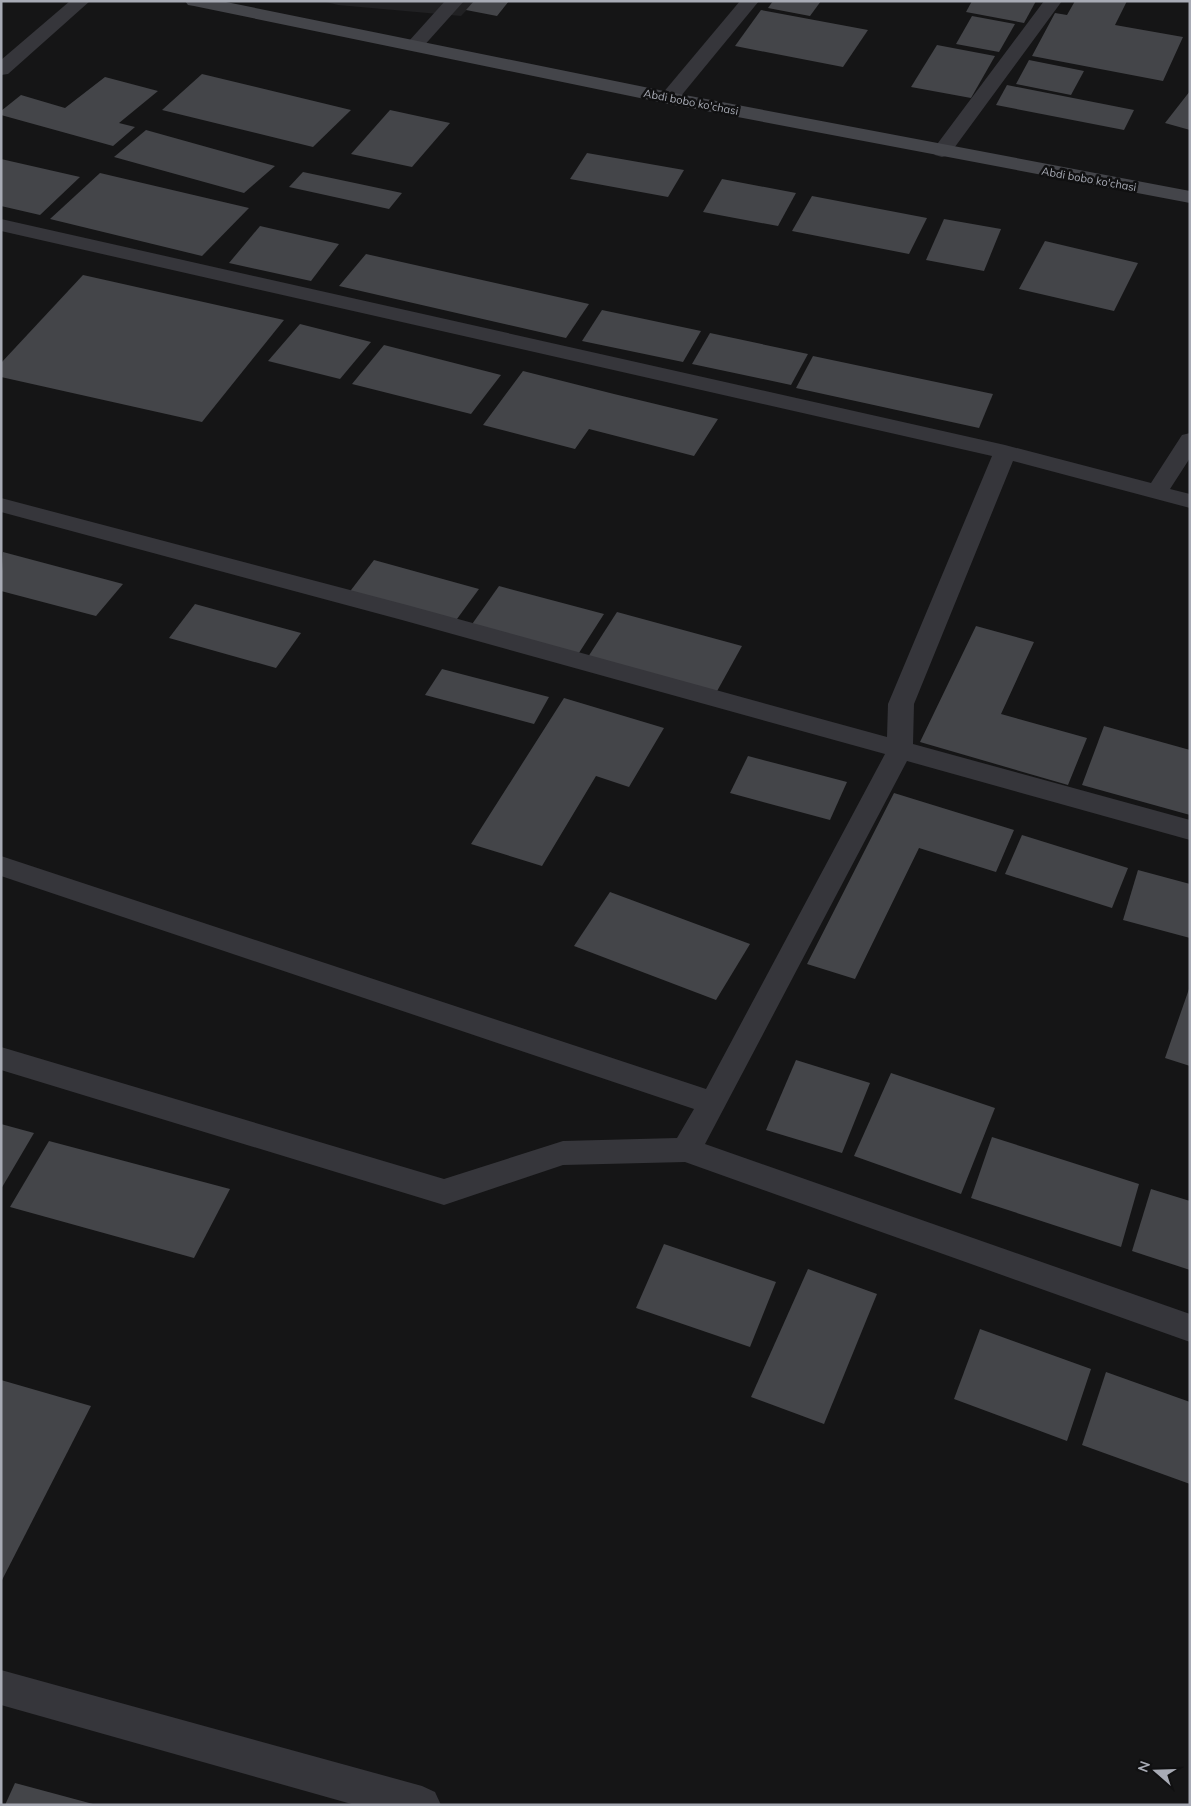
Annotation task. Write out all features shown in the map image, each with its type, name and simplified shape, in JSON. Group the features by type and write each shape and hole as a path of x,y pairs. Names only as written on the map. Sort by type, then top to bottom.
{"main road":[{"name":"Abdi bobo ko'chasi","path":"194,1 669,98 1190,197"}],"street":[{"path":"1,70 80,1"},
{"path":"415,46 455,1"},
{"path":"669,98 750,1"},
{"path":"942,151 1054,1"},
{"path":"1,225 1005,452 1190,501"},
{"path":"1156,493 1190,440"},
{"path":"686,1150 713,1103 900,750 901,704 1005,452"},
{"path":"1,505 407,613 1190,830"},
{"path":"1,866 713,1103"},
{"path":"1,1058 444,1192 563,1154 686,1150 1190,1328"},
{"path":"1,1687 422,1805"}],"shaded area":[{"path":"322,1 475,1 461,16 338,5"}],"building":[{"path":"474,1 509,1 497,16 466,10"},
{"path":"773,1 821,1 810,16 768,8"},
{"path":"972,1 1036,1 1024,23 966,12"},
{"path":"1075,1 1127,1 1115,25 1183,37 1163,81 1032,56 1055,13 1067,15"},
{"path":"761,10 868,30 843,67 735,46"},
{"path":"972,16 1015,24 999,52 956,44"},
{"path":"937,45 995,56 971,98 911,87"},
{"path":"1029,60 1084,71 1071,95 1016,84"},
{"path":"202,74 351,110 313,147 162,110"},
{"path":"105,77 158,91 119,123 135,127 113,146 1,115 1,111 21,95 65,108"},
{"path":"1007,85 1134,110 1124,130 996,105"},
{"path":"1190,91 1190,130 1165,123"},
{"path":"390,110 450,123 412,167 351,154"},
{"path":"146,130 275,166 244,193 114,157"},
{"path":"587,153 684,170 668,197 570,179"},
{"path":"1,159 80,177 40,215 1,206"},
{"path":"303,172 402,193 389,209 289,187"},
{"path":"100,173 249,208 202,256 50,219"},
{"path":"722,179 796,193 778,226 703,212"},
{"path":"812,196 927,218 909,254 792,231"},
{"path":"944,219 1001,229 984,271 926,260"},
{"path":"260,226 339,244 311,281 229,263"},
{"path":"1045,241 1138,263 1114,311 1019,289"},
{"path":"366,254 589,304 566,338 339,286"},
{"path":"83,275 284,320 202,422 1,377 1,363"},
{"path":"602,310 701,331 683,362 582,341"},
{"path":"300,324 371,342 340,379 268,361"},
{"path":"710,333 808,354 791,385 692,364"},
{"path":"384,345 501,375 471,414 352,384"},
{"path":"813,356 993,394 979,428 796,388"},
{"path":"523,371 718,419 694,456 589,429 575,449 483,425"},
{"path":"3,552 123,584 96,616 1,591"},
{"path":"374,560 479,589 454,623 348,594"},
{"path":"499,586 604,614 577,656 470,627"},
{"path":"195,604 301,633 276,668 169,638"},
{"path":"617,612 742,646 716,693 588,657"},
{"path":"976,626 1034,642 1001,714 1087,738 1068,785 920,742"},
{"path":"442,669 549,697 534,724 425,695"},
{"path":"564,698 664,728 629,787 596,776 542,866 471,844"},
{"path":"1104,726 1190,750 1190,815 1082,785"},
{"path":"748,756 847,782 830,820 730,793"},
{"path":"894,793 1014,830 996,872 919,848 855,979 807,964"},
{"path":"1022,835 1128,868 1112,908 1005,874"},
{"path":"1138,870 1190,884 1190,938 1123,920"},
{"path":"610,892 750,944 716,1000 574,946"},
{"path":"1190,989 1190,1066 1165,1058"},
{"path":"796,1060 870,1083 842,1153 766,1130"},
{"path":"891,1073 995,1108 961,1194 854,1156"},
{"path":"1,1124 34,1133 1,1189"},
{"path":"992,1137 1139,1184 1121,1247 971,1198"},
{"path":"49,1141 230,1189 194,1258 10,1207"},
{"path":"1151,1189 1190,1201 1190,1270 1132,1251"},
{"path":"664,1244 776,1282 750,1347 636,1308"},
{"path":"808,1269 877,1294 824,1424 751,1397"},
{"path":"980,1329 1091,1369 1067,1441 954,1399"},
{"path":"1106,1372 1190,1402 1190,1484 1082,1445"},
{"path":"1,1380 91,1406 1,1582"},
{"path":"15,1783 93,1804 93,1805 5,1805"}]}
